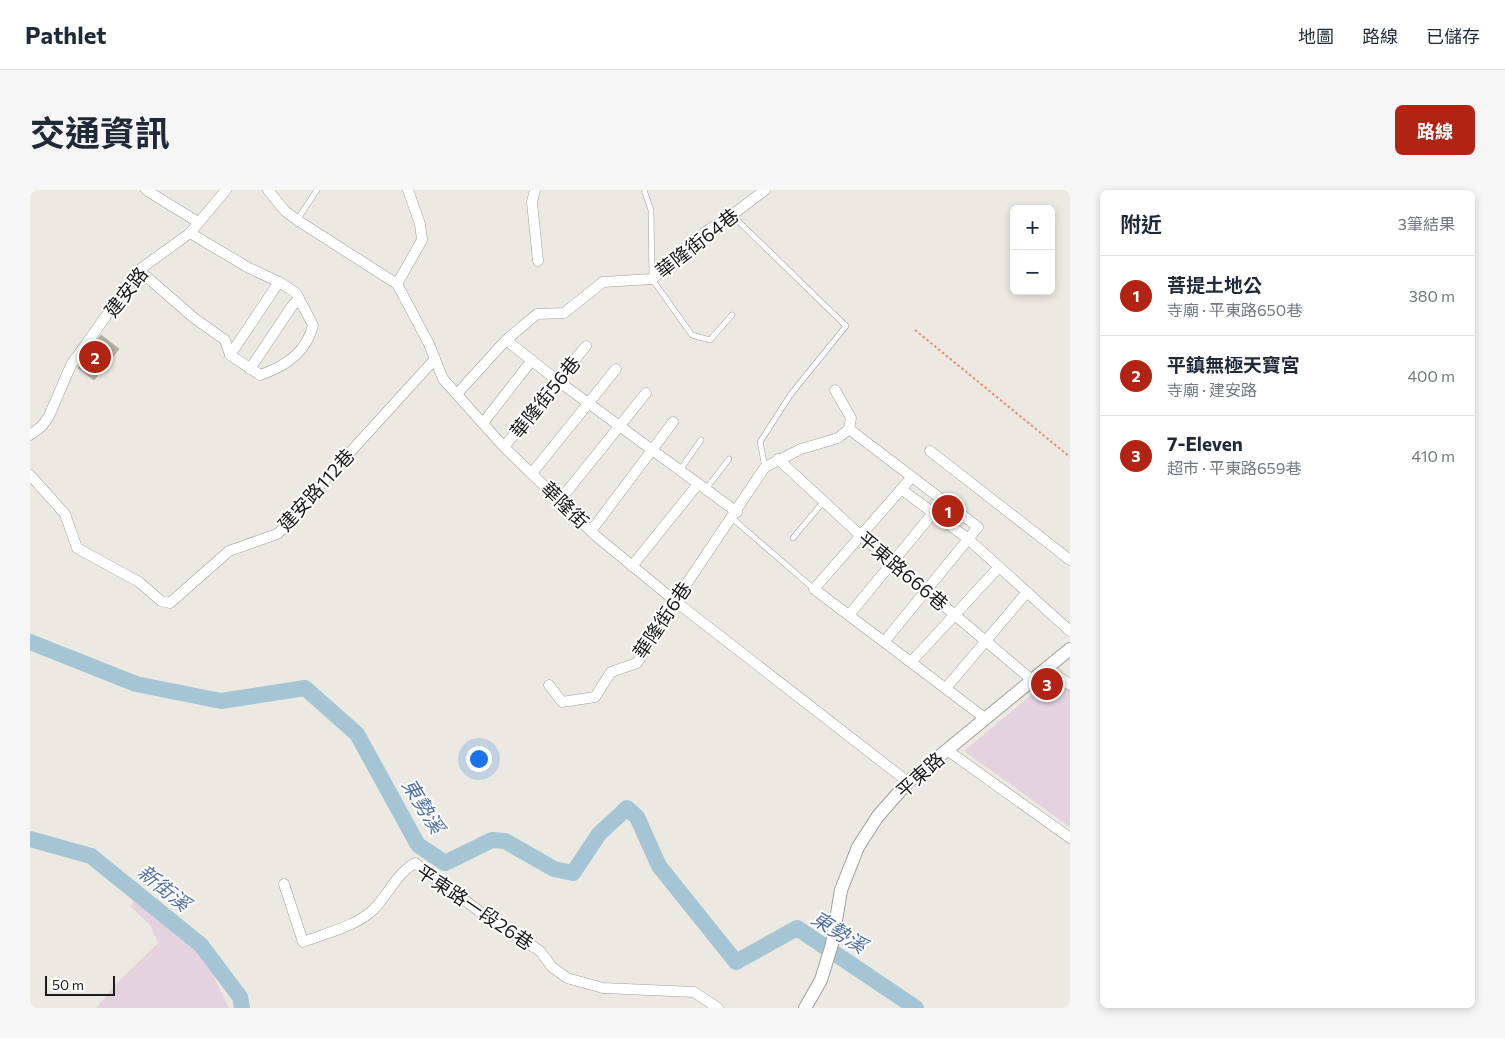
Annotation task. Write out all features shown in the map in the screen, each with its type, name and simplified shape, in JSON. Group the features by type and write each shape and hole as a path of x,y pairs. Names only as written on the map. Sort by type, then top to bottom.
{"street":[{"path":"146,190 198,222"},
{"name":"建安路","path":"30,435 42,426 49,416 71,366 139,270 190,233 226,190"},
{"path":"268,190 285,211 297,220 397,284 422,240 420,224 408,190"},
{"path":"535,190 532,202 538,261"},
{"name":"華隆街64巷","path":"457,394 506,340 537,314 564,313 603,282 652,279 705,232 732,216 765,190"},
{"path":"139,270 194,318 225,340 230,355 260,375 280,369 293,359 311,334 313,325 296,293 280,282 249,268 190,233"},
{"path":"230,355 280,282"},
{"name":"華隆街","path":"397,284 435,359 443,379 504,447 591,530 632,566 908,782"},
{"path":"250,369 299,299"},
{"path":"506,340 558,381 590,402 653,449 735,515"},
{"name":"華隆街56巷","path":"504,447 586,346"},
{"name":"建安路112巷","path":"30,475 65,514 77,548 139,582 161,601 170,603 229,551 277,534 292,521 313,493 435,359"},
{"path":"484,423 532,360"},
{"path":"532,473 616,369"},
{"path":"765,467 778,459 838,438 849,429 851,418 835,390"},
{"path":"560,500 646,393"},
{"path":"591,530 673,422"},
{"path":"849,429 911,478 978,527 967,538 884,642"},
{"path":"930,452 1070,560"},
{"name":"平東路666巷","path":"778,459 860,535 1032,680"},
{"name":"華隆街6巷","path":"549,685 562,702 595,697 610,672 637,663 675,601 735,515 765,467"},
{"path":"911,478 814,589 986,718"},
{"path":"632,566 702,487"},
{"path":"901,489 967,538 1070,631"},
{"path":"849,615 894,563 933,513"},
{"path":"911,662 999,567"},
{"path":"946,688 1027,592"},
{"name":"平東路","path":"805,1008 821,980 832,944 842,890 858,847 878,816 908,782 1070,648"},
{"path":"1046,668 1070,685"},
{"path":"947,750 1070,838"},
{"name":"平東路一段26巷","path":"284,884 303,942 360,920 374,909 403,870 415,863 487,916 540,951 552,967 567,978 603,988 694,992 718,1008"}],"lane":[{"path":"297,220 317,190"},
{"path":"644,190 651,210 652,279 692,335 710,340 732,315"},
{"path":"732,216 846,326 791,394 760,442 765,467"},
{"path":"680,470 701,440"},
{"path":"702,487 729,459"},
{"path":"793,538 824,501"},
{"path":"735,515 814,589"}],"path":[{"path":"915,330 1070,457"}],"shaded area":[{"path":"1054,676 1070,687 1070,827 964,751"},
{"path":"136,898 193,943 207,962 229,1008 96,1008 115,985 158,943 150,925 130,906"}],"building":[{"path":"101,335 119,349 94,380 78,368"}],"waterway":[{"name":"東勢溪","path":"30,642 136,684 221,701 305,688 357,734 418,845 445,863 492,840 505,841 554,869 573,873 599,834 627,808 637,817 659,866 736,962 797,928 916,1008"},
{"name":"新街溪","path":"30,839 91,856 201,945 240,997 242,1008"}],"place":[{"name":"平鎮無極天寶宮","path":"95,357"},
{"name":"菩提土地公","path":"948,511"},
{"name":"7-Eleven","path":"1047,684"}]}
